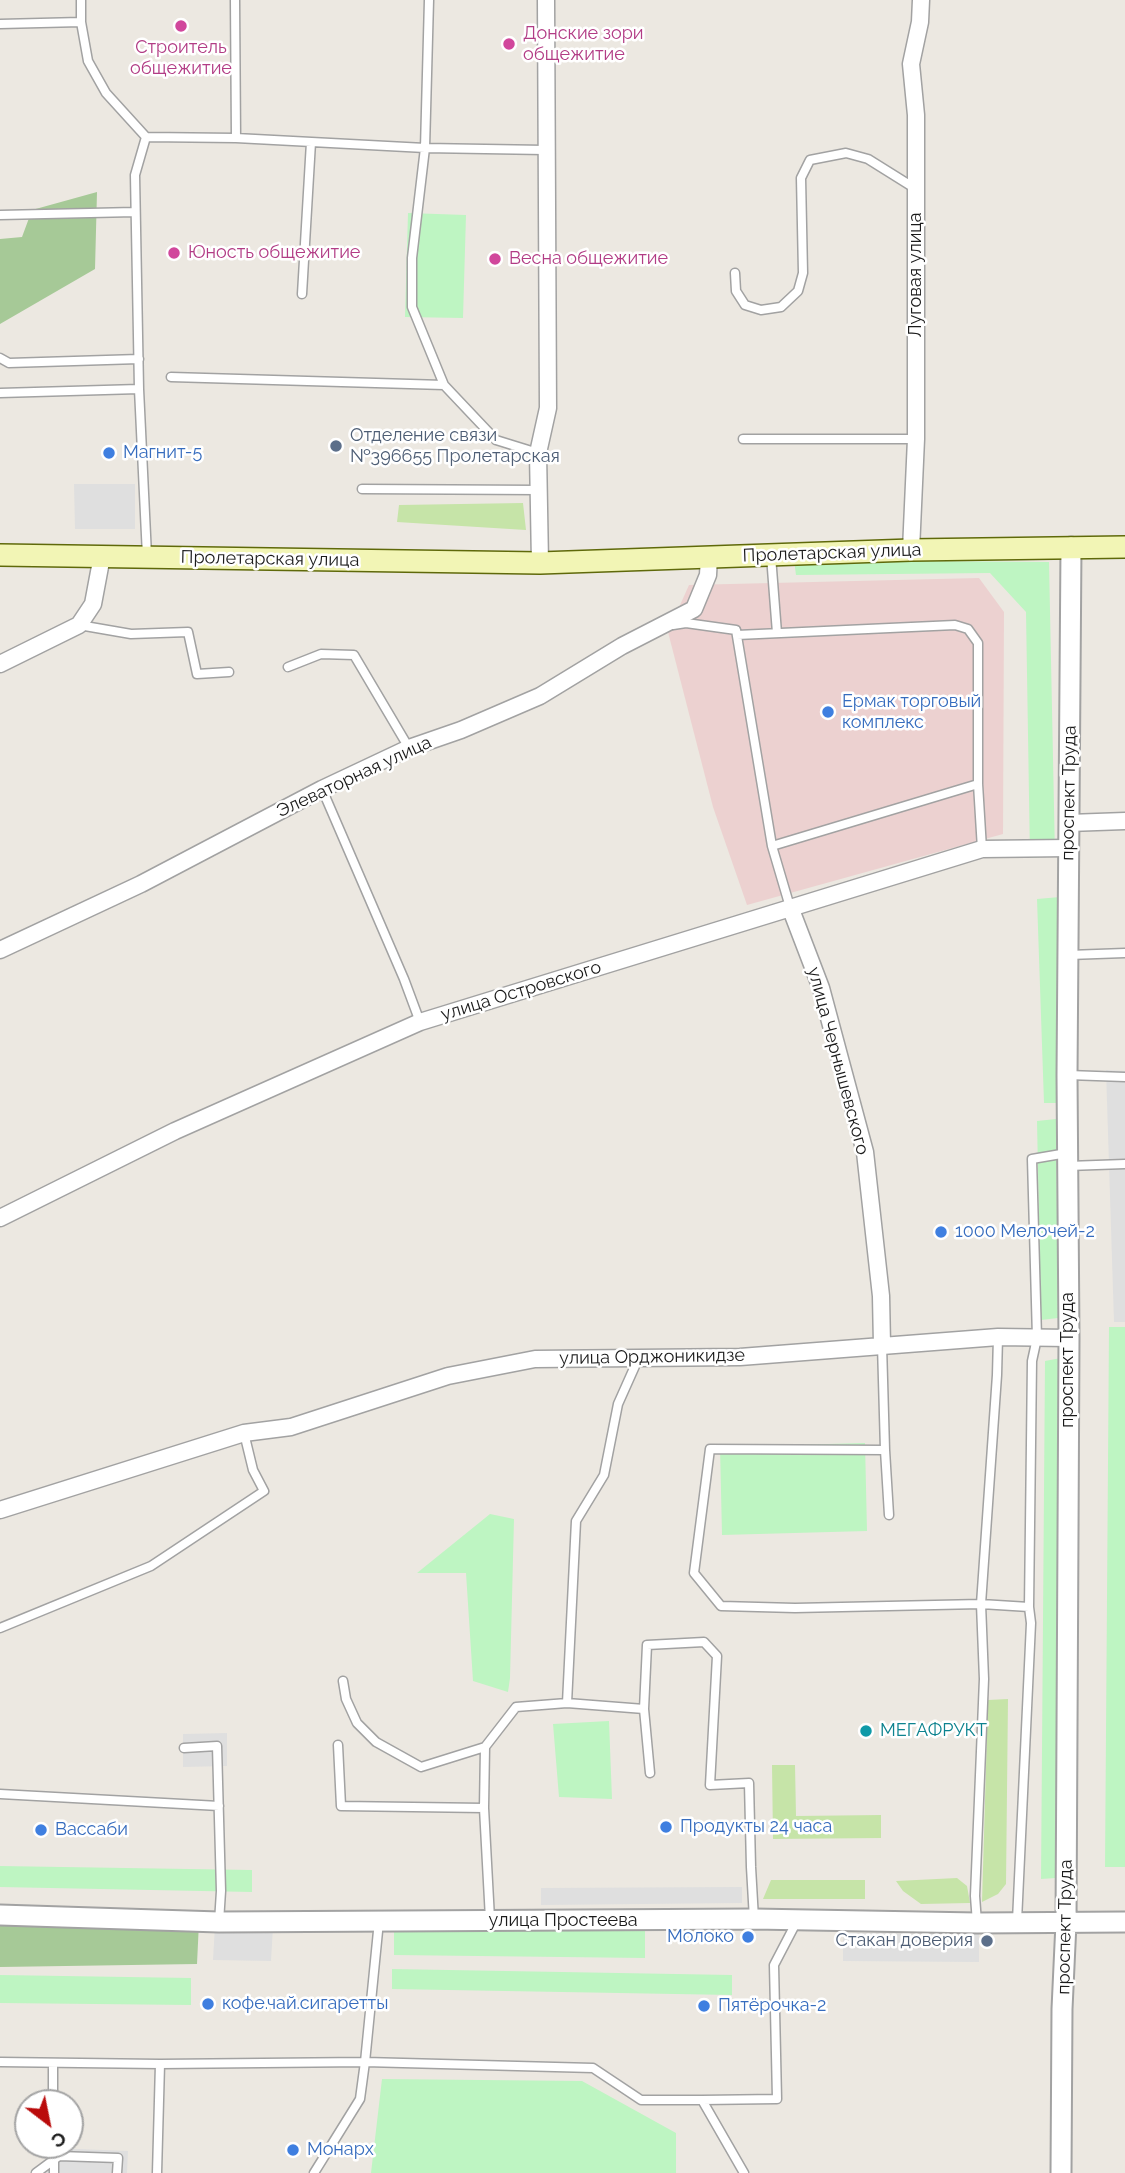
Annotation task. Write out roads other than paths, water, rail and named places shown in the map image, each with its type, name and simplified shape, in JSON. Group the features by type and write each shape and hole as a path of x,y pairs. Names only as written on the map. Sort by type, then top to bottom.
{"main road":[{"name":"Пролетарская улица","path":"0,555 540,563 911,550 1125,547"}],"street":[{"path":"540,563 538,453 548,408 546,0"},
{"name":"Луговая улица","path":"911,550 916,439 916,116 911,64 920,22 921,0"},
{"name":"проспект Труда","path":"1061,2173 1062,2009 1066,1923 1071,547"},
{"path":"0,664 79,625 93,604 102,556"},
{"name":"Элеваторная улица","path":"0,950 141,884 322,789 409,748 461,730 540,696 622,646 694,609 708,575 709,556"},
{"path":"1069,823 1125,821"},
{"name":"улица Островского","path":"0,1218 175,1132 420,1022 982,849 1069,848"},
{"name":"улица Чернышевского","path":"790,906 821,988 865,1152 881,1296 882,1345"},
{"name":"улица Орджоникидзе","path":"0,1510 244,1433 291,1427 448,1377 535,1359 740,1357 998,1337 1069,1338"},
{"name":"улица Простеева","path":"0,1915 219,1922 754,1919 977,1923 1125,1922"}],"lane":[{"path":"81,0 81,22 88,61 106,93 146,137 545,150"},
{"path":"235,0 236,138"},
{"path":"429,0 425,148 412,258 412,307 444,385 496,440 538,453"},
{"path":"0,24 81,22"},
{"path":"146,137 135,175 135,212 139,389 147,557"},
{"path":"302,294 311,142"},
{"path":"735,272 736,291 745,305 761,310 781,307 798,291 803,273 801,178 810,160 846,153 868,159 916,189"},
{"path":"0,215 135,212"},
{"path":"0,358 9,363 139,359"},
{"path":"172,377 444,385"},
{"path":"0,393 139,389"},
{"path":"743,439 916,439"},
{"path":"362,489 539,490"},
{"path":"771,555 777,633"},
{"path":"663,627 687,623 736,630 772,846 790,906"},
{"path":"79,625 131,634 188,632 197,674 229,672"},
{"path":"737,635 955,625 968,629 978,643 978,784 982,849"},
{"path":"288,667 321,654 354,655 409,748"},
{"path":"772,846 978,784"},
{"path":"322,789 420,1022"},
{"path":"1069,955 1125,953"},
{"path":"1067,1075 1125,1077"},
{"path":"1017,1921 1031,1623 1028,1608 1032,1362 1037,1338 1032,1159 1125,1164"},
{"path":"977,1923 975,1896 984,1679 981,1604 998,1337"},
{"path":"882,1345 889,1514"},
{"path":"567,1703 576,1521 604,1475 618,1404 639,1357"},
{"path":"0,1628 151,1566 264,1490 253,1470 244,1433"},
{"path":"885,1450 710,1449 694,1573 721,1606 795,1608 981,1604 1028,1608"},
{"path":"650,1773 644,1709 647,1645 704,1642 717,1656 710,1785 750,1783 754,1919"},
{"path":"343,1681 346,1699 357,1723 376,1742 421,1768 485,1747 516,1707 567,1703 644,1709"},
{"path":"338,1745 341,1806 484,1808"},
{"path":"184,1748 217,1746 221,1891 219,1922"},
{"path":"485,1747 484,1808 490,1922"},
{"path":"0,1794 219,1806"},
{"path":"0,2062 365,2062 593,2068 641,2099 777,2099 775,1965 797,1920"},
{"path":"314,2173 360,2099 379,1922"},
{"path":"53,2063 53,2089"},
{"path":"157,2173 160,2064"},
{"path":"702,2099 744,2173"},
{"path":"36,2173 59,2156 118,2158 117,2173"},
{"path":"54,2160 54,2173"}],"place":[{"name":"Строитель общежитие","path":"181,26"},
{"name":"Донские зори общежитие","path":"509,44"},
{"name":"Юность общежитие","path":"174,253"},
{"name":"Весна общежитие","path":"495,259"},
{"name":"Отделение связи №396655 Пролетарская","path":"336,446"},
{"name":"Магнит-5","path":"109,453"},
{"name":"Ермак торговый комплекс","path":"828,712"},
{"name":"1000 Мелочей-2","path":"941,1232"},
{"name":"МЕГАФРУКТ","path":"866,1731"},
{"name":"Продукты 24 часа","path":"666,1827"},
{"name":"Вассаби","path":"41,1830"},
{"name":"Молоко","path":"748,1937"},
{"name":"Стакан доверия","path":"987,1941"},
{"name":"кофе.чай.сигаретты","path":"208,2004"},
{"name":"Пятёрочка-2","path":"704,2006"},
{"name":"Монарх","path":"293,2150"}]}
